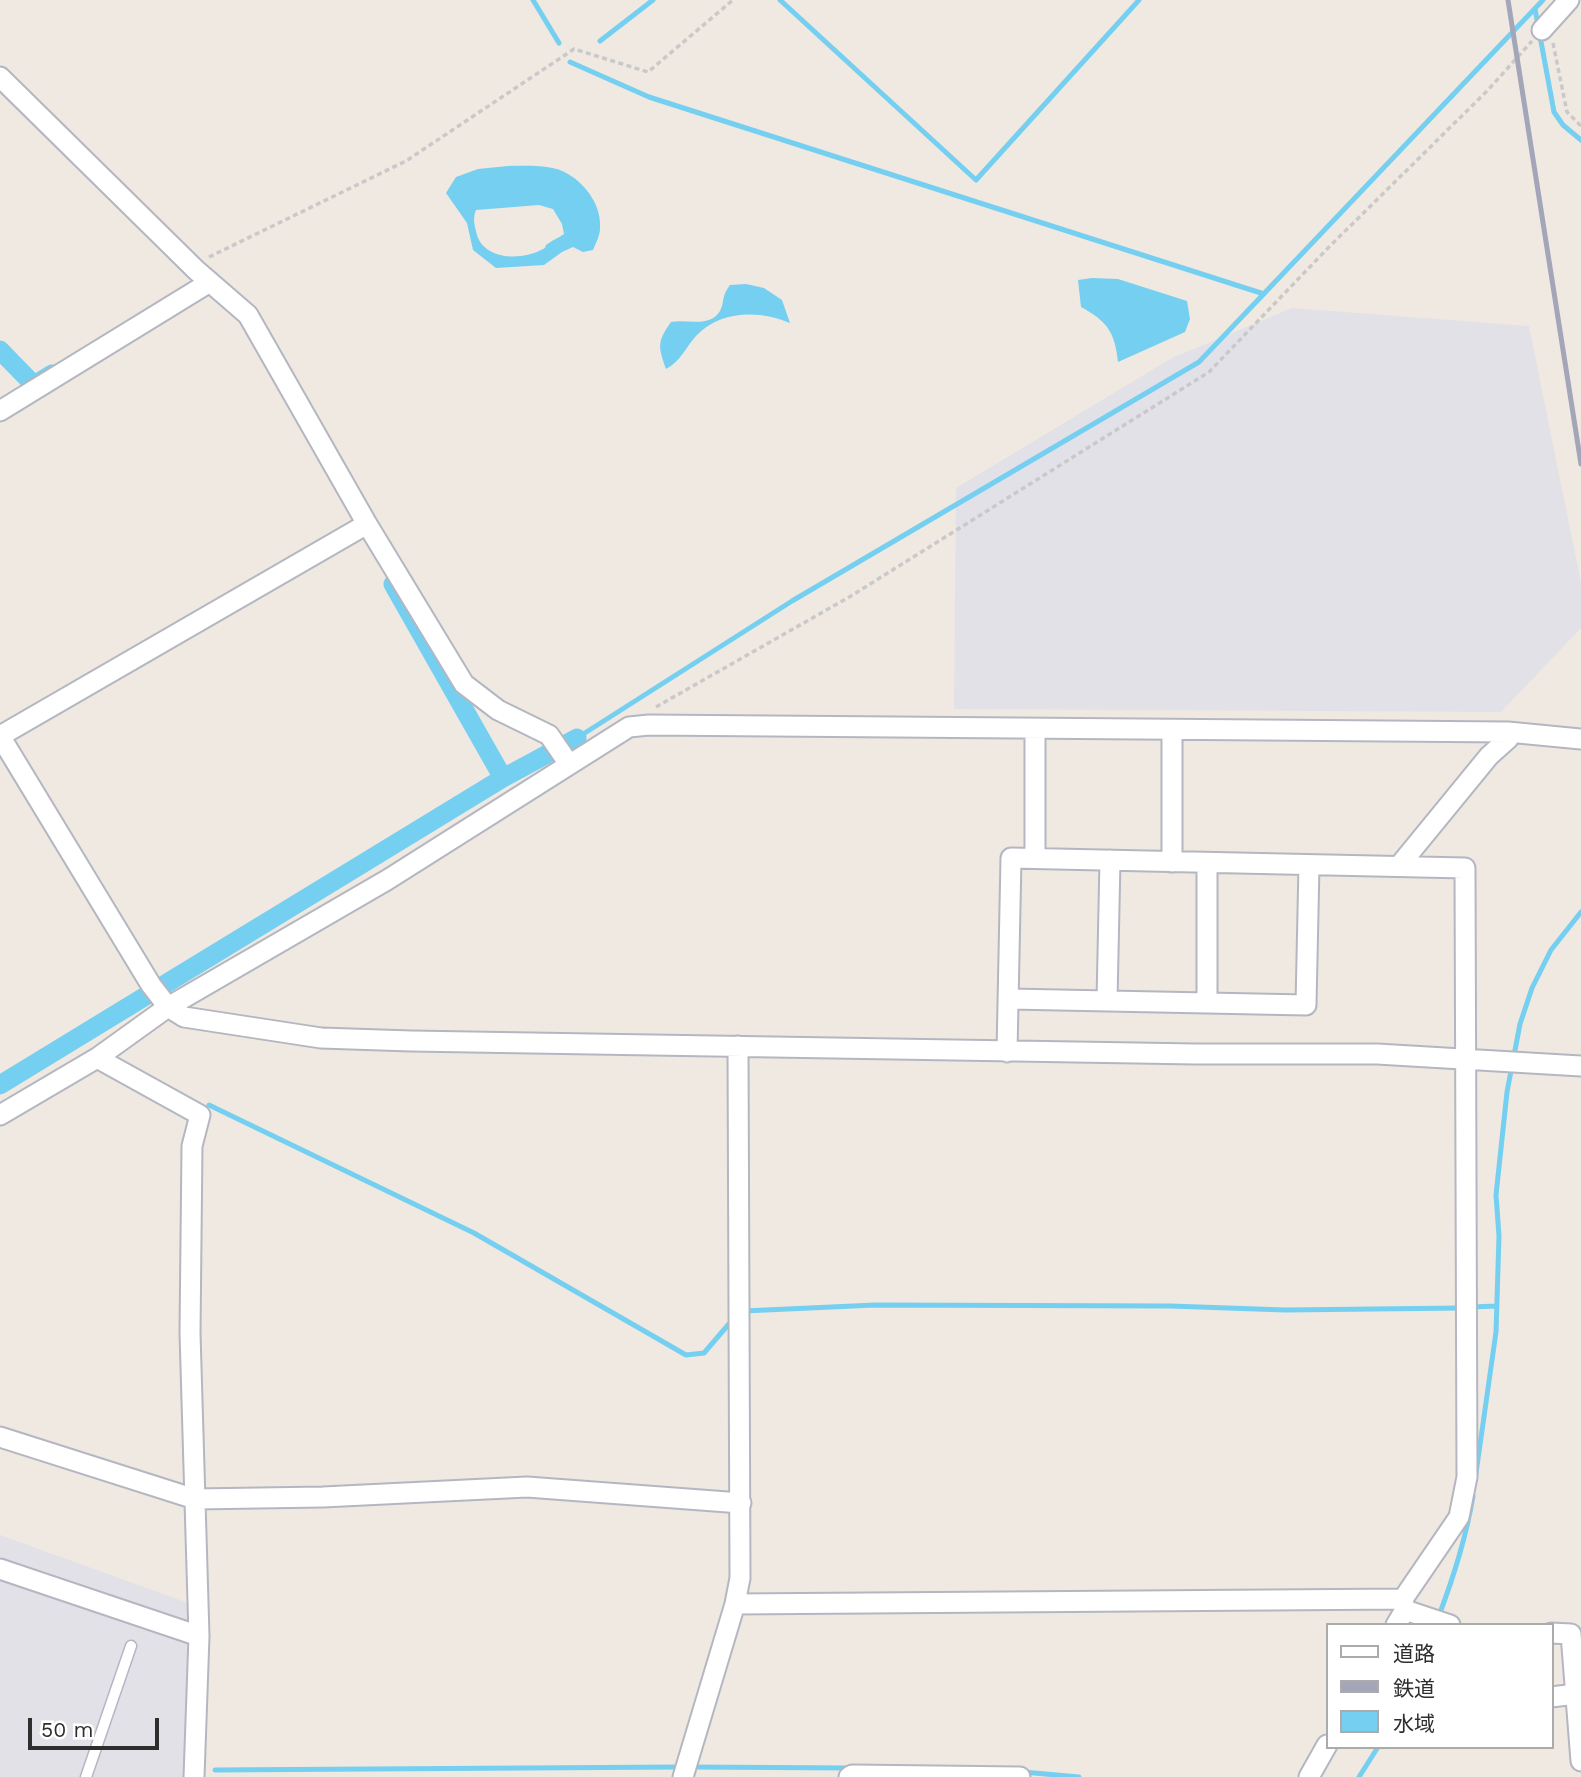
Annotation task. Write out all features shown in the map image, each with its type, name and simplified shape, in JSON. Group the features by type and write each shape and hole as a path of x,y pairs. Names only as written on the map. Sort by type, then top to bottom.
{"street":[{"path":"1542,30 1569,0"},
{"path":"0,77 203,276 248,315 367,524 464,684 498,710 549,735 569,764"},
{"path":"0,411 203,276"},
{"path":"367,524 0,736 151,985 168,1007 184,1017 321,1038 1007,1052 1377,1054 1581,1066"},
{"path":"0,1115 97,1058 168,1007 387,880 629,727 1508,732 1581,740"},
{"path":"1035,729 1035,858"},
{"path":"1172,730 1172,863"},
{"path":"1399,866 1489,757 1508,739 1508,732"},
{"path":"1007,1052 1011,858 1465,868 1467,1477 1459,1517 1401,1611"},
{"path":"1107,1001 1110,860"},
{"path":"1207,863 1207,1003"},
{"path":"1010,999 1306,1004 1309,865"},
{"path":"683,1777 735,1604 740,1578 738,1046"},
{"path":"97,1058 200,1115 192,1146 190,1333 199,1636 194,1777"},
{"path":"0,1437 195,1499 323,1497 527,1487 741,1503"},
{"path":"0,1569 199,1636"},
{"path":"735,1604 1401,1611 1443,1623"},
{"path":"1568,1634 1581,1761"},
{"path":"1553,1697 1576,1694"},
{"path":"1314,1775 1326,1747"},
{"path":"851,1776 1020,1777"}],"lane":[{"path":"86,1777 131,1646"}],"path":[{"path":"203,276 211,254 405,161 574,48 648,72 733,0"},
{"path":"629,727 640,716 851,596 1209,372 1328,248 1488,90 1542,30 1552,41 1555,50 1567,112 1581,126"}],"shaded area":[{"path":"1292,308 1529,326 1581,583 1581,628 1501,712 954,709 956,488 1172,358"},
{"path":"0,1535 188,1603 190,1777 0,1777"}],"water":[{"path":"539,166 562,171 575,179 592,197 599,213 600,231 593,250 583,252 573,247 544,265 496,268 473,250 467,223 446,193 456,177 478,169","holes":["539,205 553,209 562,224 564,234 532,254 502,256 485,248 479,241 474,223 476,210"]},
{"path":"1118,279 1187,301 1190,319 1185,332 1118,362 1115,343 1108,328 1081,307 1078,280"},
{"path":"746,284 764,288 782,300 790,323 753,315 728,317 717,321 696,336 679,358 666,369 660,344 671,322 698,322 716,316 730,285"}],"waterway":[{"path":"533,0 559,43"},
{"path":"600,41 653,0"},
{"path":"780,0 976,180 1139,0"},
{"path":"577,738 792,601 1199,362 1543,0"},
{"path":"1535,9 1554,112 1563,125 1581,140"},
{"path":"570,62 649,97 1264,294"},
{"path":"0,350 34,385 52,374"},
{"path":"393,584 503,778"},
{"path":"0,1085 503,778 577,738"},
{"path":"1475,1480 1496,1332 1499,1236 1496,1195 1507,1092 1520,1024 1532,988 1551,950 1581,912"},
{"path":"209,1105 474,1233 686,1355 704,1353 734,1318"},
{"path":"744,1311 875,1305 1170,1306 1285,1310 1462,1308"},
{"path":"1472,1307 1496,1306"},
{"path":"1438,1618 1467,1527 1473,1496"},
{"path":"1359,1777 1377,1749"},
{"path":"215,1770 680,1767"},
{"path":"690,1767 852,1768"},
{"path":"1023,1772 1079,1777"}],"railway":[{"path":"1508,0 1581,464"}]}
